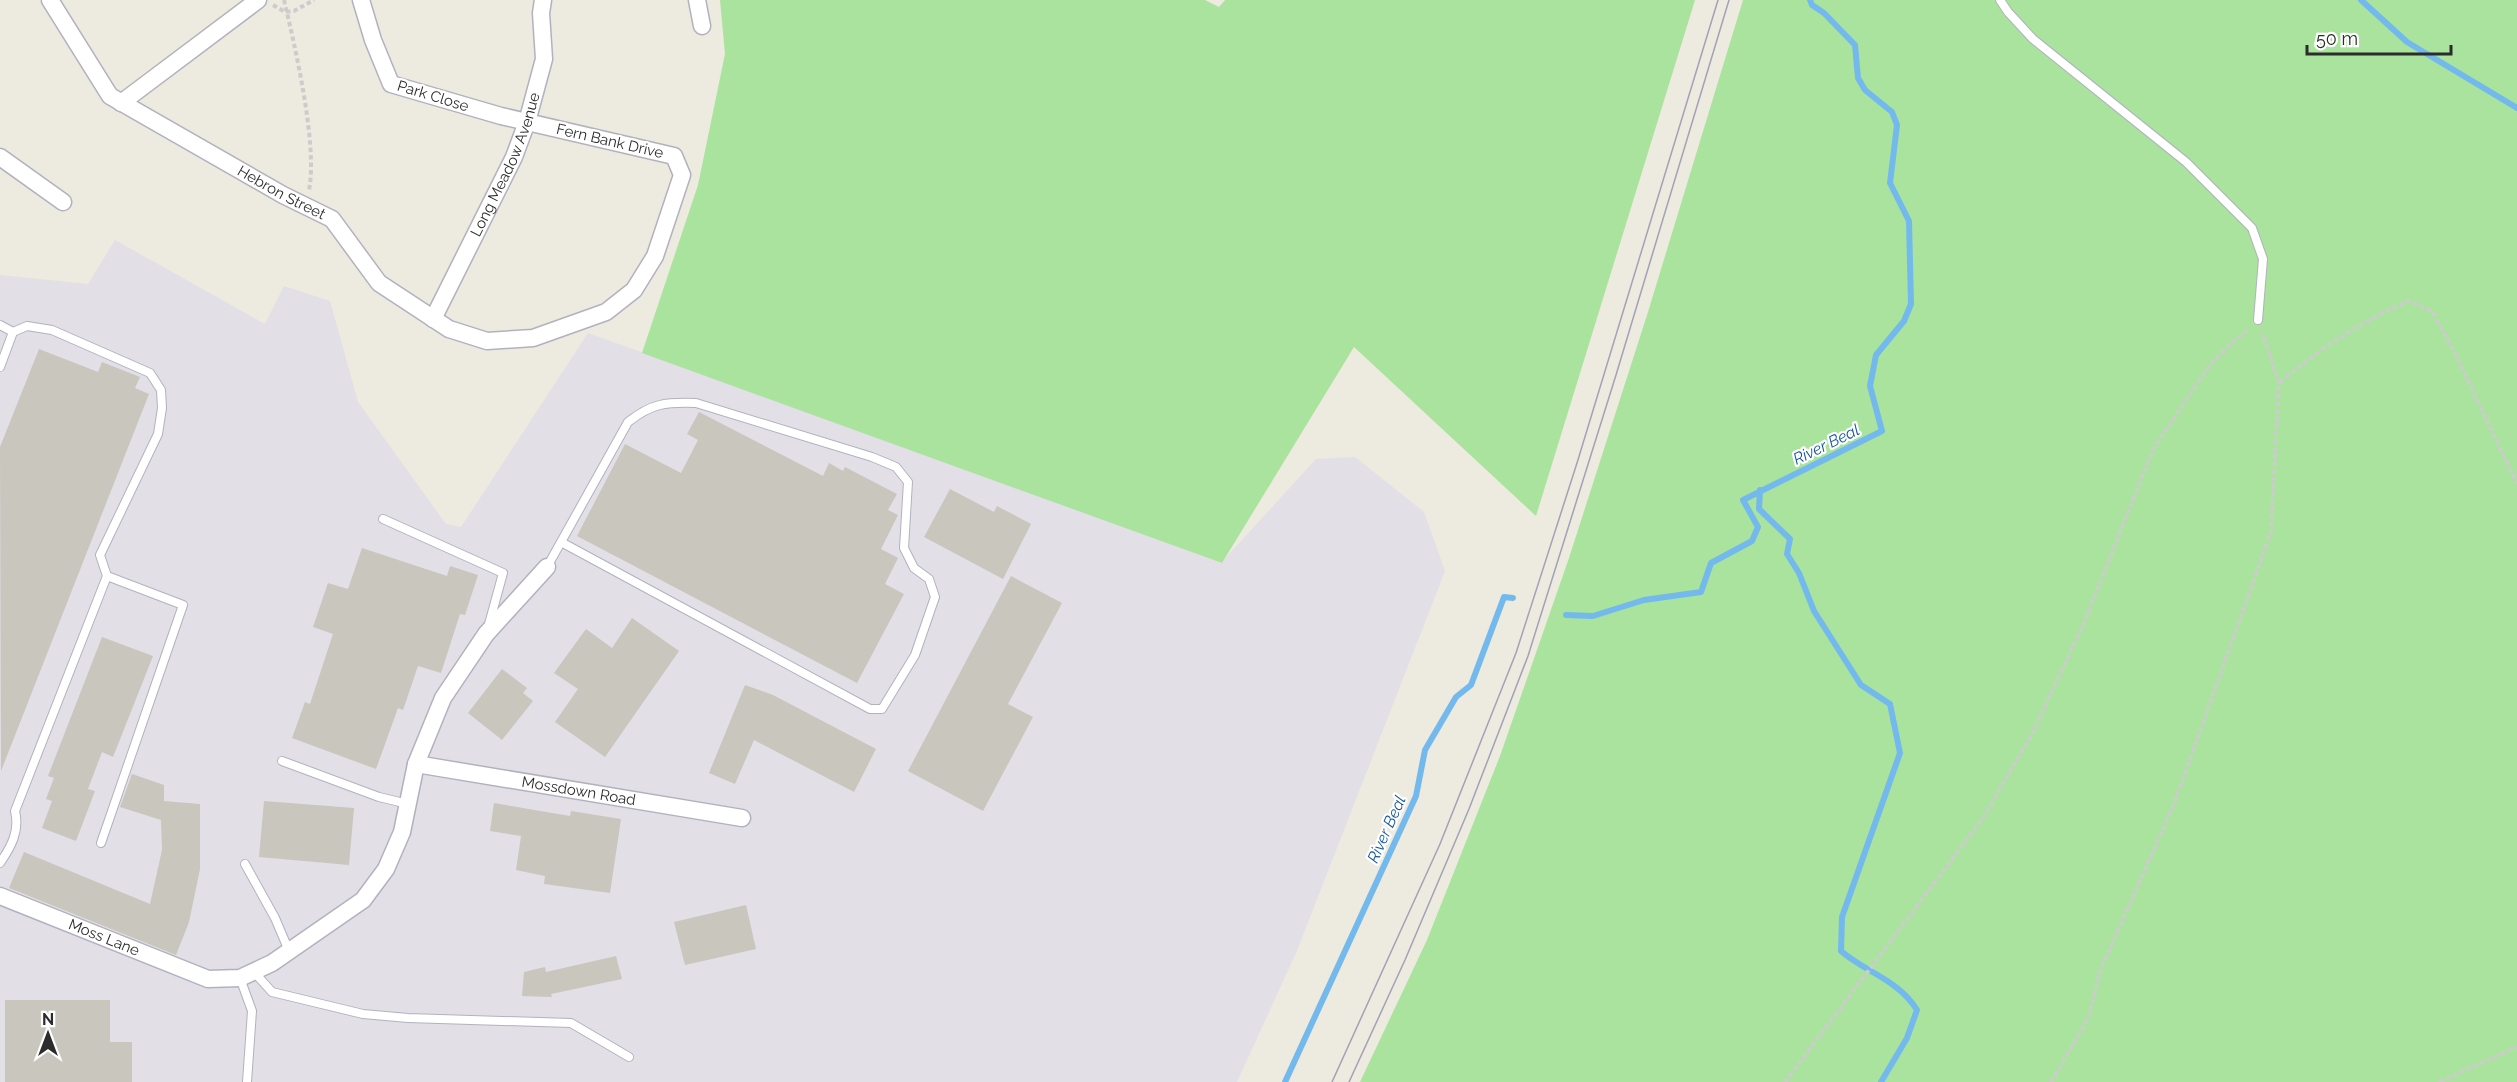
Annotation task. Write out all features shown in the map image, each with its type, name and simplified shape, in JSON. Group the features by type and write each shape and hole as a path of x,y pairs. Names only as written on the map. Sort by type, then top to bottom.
{"street":[{"name":"Hebron Street","path":"50,0 110,96 332,219 379,283 449,328 487,341 533,338 606,312 634,290 655,256 682,175"},
{"path":"121,103 258,0"},
{"name":"Park Close","path":"361,0 372,40 391,84 448,102 526,122"},
{"name":"Long Meadow Avenue","path":"433,319 514,157 544,59 541,13 543,0"},
{"path":"697,0 702,26"},
{"name":"Fern Bank Drive","path":"526,122 674,156 682,175"},
{"path":"0,157 63,202"},
{"path":"247,975 289,951 363,900 386,869 402,832 416,764 443,698 486,634 547,567"},
{"name":"Mossdown Road","path":"416,764 742,818"},
{"name":"Moss Lane","path":"0,896 208,979 247,975"}],"lane":[{"path":"2000,0 2033,39 2186,162 2252,228 2263,259 2258,320"},
{"path":"0,325 13,332"},
{"path":"0,367 13,332 27,326 52,330 150,374 161,390 162,408 158,434 100,555 107,576 15,812 18,825 9,850 0,863"},
{"path":"547,567 628,422 646,408 674,402 696,402 872,457 896,467 908,482 904,548 914,568 929,579 935,597 915,656 882,709 870,709 561,542"},
{"path":"383,519 503,573 486,634"},
{"path":"100,843 183,605 107,576"},
{"path":"282,761 379,797 408,804"},
{"path":"245,864 275,918 289,951"},
{"path":"247,975 272,992 363,1014 408,1018 571,1023 629,1057"},
{"path":"247,975 252,1011 247,1082"}],"path":[{"path":"265,0 287,12 294,11 314,0"},
{"path":"284,0 307,125 312,171 310,189 302,204"},
{"path":"2279,382 2306,360 2385,311 2409,301 2432,311 2454,351 2517,484"},
{"path":"1785,1082 1983,818 2032,734 2084,623 2153,449 2212,362 2258,320 2279,382 2271,532 2174,804 2100,971 2088,1019 2051,1082"},
{"path":"2439,1082 2517,1047"}],"shaded area":[{"path":"115,240 265,324 284,286 330,301 358,402 446,524 461,527 588,333 1040,495 1221,563 1316,459 1355,457 1424,512 1445,571 1296,953 1237,1082 0,1082 0,275 88,284"}],"green space":[{"path":"720,0 1205,0 1219,7 1225,0 1695,0 1536,516 1354,347 1222,563 642,353 698,185 725,54"},
{"path":"1743,0 2517,0 2517,1082 1360,1082 1427,940 1500,756 1569,558 1648,312"}],"building":[{"path":"39,349 98,372 102,362 140,377 135,388 149,394 1,771 0,447"},
{"path":"699,412 823,476 829,463 843,471 845,467 897,494 888,510 898,515 881,549 898,558 885,584 904,594 857,683 577,536 625,444 681,473 698,440 687,434"},
{"path":"950,489 994,512 997,506 1031,524 1003,579 924,537"},
{"path":"362,548 447,576 450,566 478,575 465,615 460,614 441,673 418,666 403,710 398,708 376,769 292,738 305,702 310,704 333,634 313,627 328,583 348,589"},
{"path":"1011,576 1062,603 1008,704 1033,717 983,811 908,771"},
{"path":"632,618 679,651 605,757 555,722 578,689 554,673 586,629 612,648"},
{"path":"102,637 153,656 113,757 102,752 88,789 95,791 76,841 42,828 52,801 46,799 54,778 48,776"},
{"path":"502,669 527,688 523,693 533,701 502,740 468,713"},
{"path":"745,685 773,695 876,749 854,792 754,740 735,784 709,773"},
{"path":"132,774 164,785 164,801 200,804 200,869 189,922 176,955 9,888 24,852 150,904 162,850 161,820 120,807"},
{"path":"264,801 354,808 349,865 259,857"},
{"path":"494,803 570,816 571,811 621,819 610,893 544,884 545,876 516,870 521,836 490,831"},
{"path":"746,905 756,949 685,965 674,922"},
{"path":"616,956 622,979 551,994 552,997 522,996 524,972 545,967 546,972"},
{"path":"5,1000 110,1000 110,1042 132,1042 132,1082 5,1082"}],"waterway":[{"name":"River Beal","path":"1566,615 1593,616 1644,600 1701,592 1711,563 1752,541 1758,527 1743,500 1882,431 1870,386 1876,355 1904,321 1911,304 1909,221 1890,183 1897,125 1892,112 1865,90 1858,78 1855,45 1824,13 1812,5 1810,0"},
{"path":"2361,0 2407,42 2517,108"},
{"path":"1760,490 1759,509 1790,539 1787,554 1799,573 1814,611 1861,685 1890,704 1900,753 1842,917 1841,951 1901,991 1917,1010 1907,1038 1881,1082"},
{"name":"River Beal","path":"1285,1082 1416,796 1425,750 1456,697 1471,685 1504,597 1513,598"}],"tram line":[{"path":"1332,1082 1440,844 1516,653 1577,463 1718,0"},
{"path":"1349,1082 1405,960 1469,809 1528,656 1616,375 1729,0"}]}
